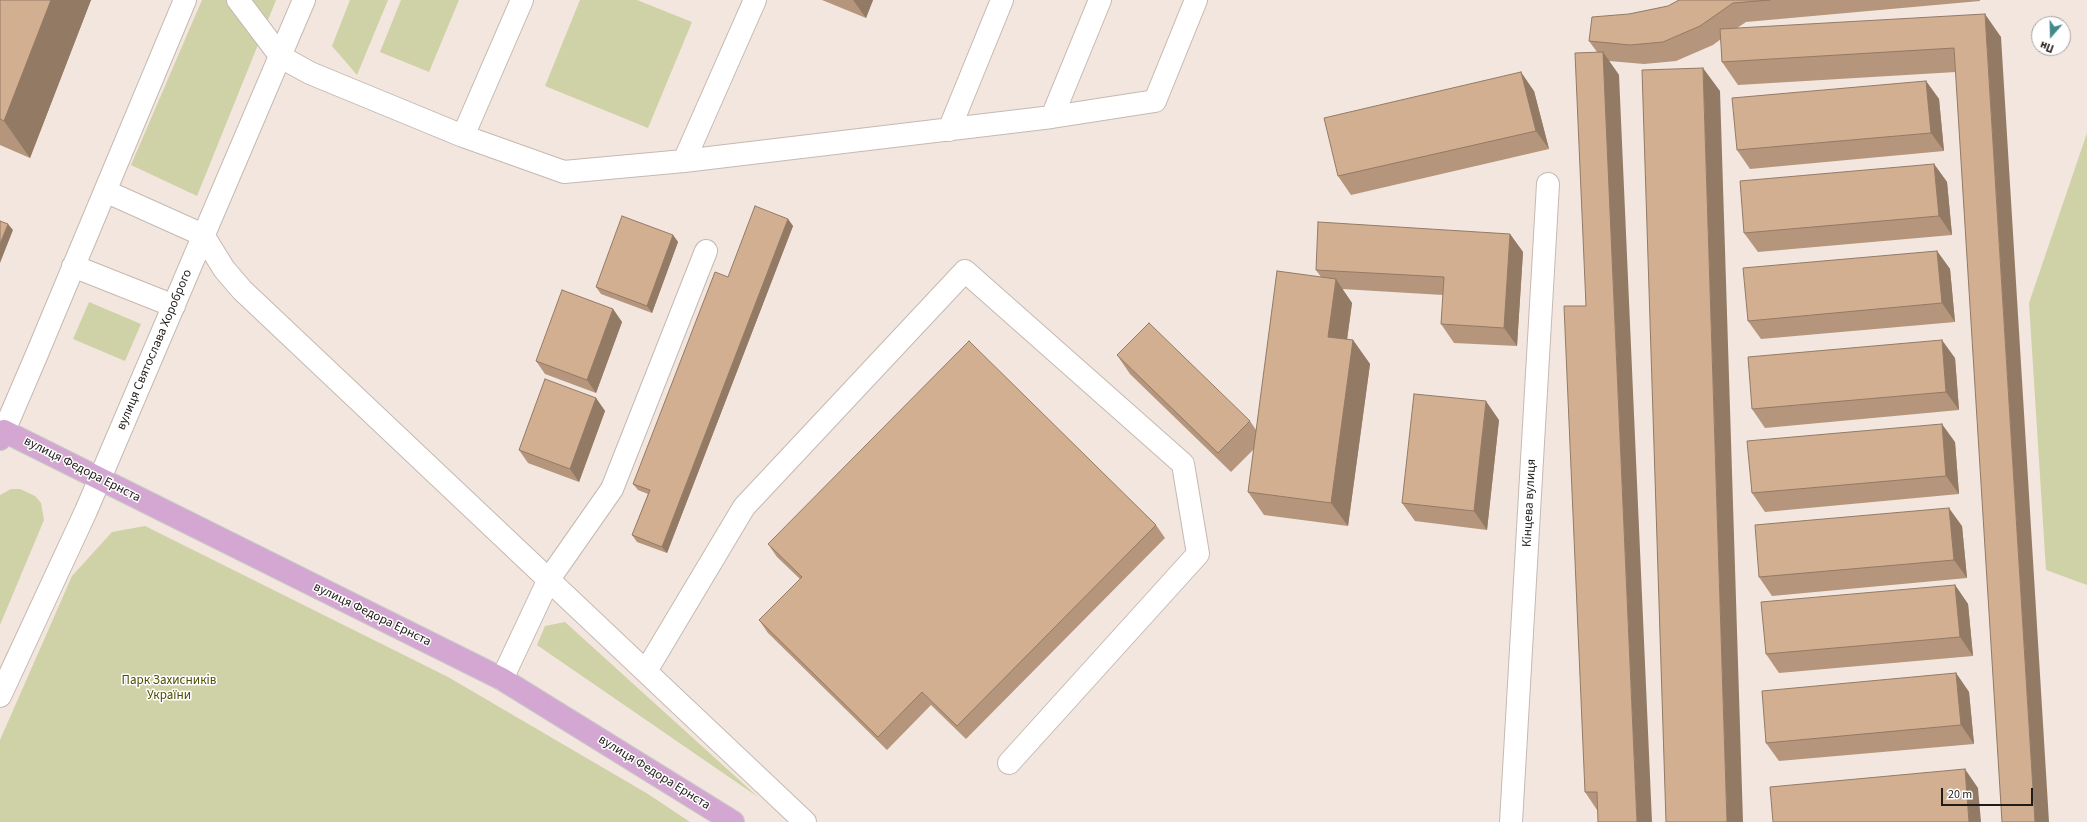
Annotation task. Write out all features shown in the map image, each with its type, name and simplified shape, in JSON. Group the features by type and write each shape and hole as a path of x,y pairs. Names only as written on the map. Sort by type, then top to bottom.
{"main road":[{"name":"вулиця Федора Ернста","path":"1,433 99,479 502,679 733,822"}],"street":[{"path":"1,433 74,266 185,0"},
{"path":"238,0 281,57 310,73 463,136 564,172 684,161 949,130 1052,117 1155,101 1196,0"},
{"name":"вулиця Святослава Хороброго","path":"0,696 86,511 203,235 281,57 304,0"},
{"path":"463,136 522,0"},
{"path":"684,161 755,0"},
{"path":"949,130 1002,0"},
{"path":"1052,117 1100,0"},
{"name":"Кінцева вулиця","path":"1511,822 1548,184"},
{"path":"105,191 203,235 224,270 242,290 805,822"},
{"path":"502,679 549,579 612,489 706,251"},
{"path":"74,266 174,306"},
{"path":"646,671 744,507 966,271 1182,464 1198,554 1008,763"}],"green space":[{"path":"202,0 276,0 197,196 131,165"},
{"path":"350,0 388,0 357,75 332,46"},
{"path":"401,0 459,0 429,72 380,52"},
{"path":"580,0 637,0 692,22 648,128 545,86"},
{"path":"2087,133 2087,585 2046,570 2029,303"},
{"path":"89,302 141,324 125,361 73,339"},
{"path":"11,489 20,489 35,496 41,503 44,520 0,625 0,495"},
{"name":"Парк Захисників України","path":"145,526 448,677 648,794 690,822 0,822 0,740 72,576 112,532"},
{"path":"565,622 758,797 537,645 545,626"}],"building":[{"path":"0,0 51,0 4,121 0,119"},
{"path":"1679,0 1770,0 1733,3 1700,26 1663,42 1630,45 1589,41 1592,17 1629,14 1668,6"},
{"path":"1985,14 2035,822 2002,822 1954,48 1722,62 1720,29"},
{"path":"1603,52 1637,822 1598,822 1597,792 1585,792 1564,306 1586,306 1575,53"},
{"path":"1703,68 1727,822 1666,822 1642,70"},
{"path":"1521,72 1536,131 1338,176 1324,118"},
{"path":"1926,81 1931,133 1737,150 1732,98"},
{"path":"1934,164 1939,216 1744,233 1740,181"},
{"path":"755,206 788,219 662,547 632,535 650,490 633,484 715,272 728,277"},
{"path":"622,216 673,235 647,306 596,287"},
{"path":"0,221 8,224 0,244"},
{"path":"1318,222 1510,234 1504,328 1441,324 1444,277 1316,270"},
{"path":"1937,251 1942,303 1748,321 1743,268"},
{"path":"1277,271 1336,279 1328,337 1353,340 1331,503 1248,492"},
{"path":"562,290 613,309 587,380 536,361"},
{"path":"1149,323 1250,421 1218,453 1117,355"},
{"path":"1942,340 1946,392 1752,409 1748,357"},
{"path":"969,341 1156,525 957,726 922,692 878,737 759,620 802,577 768,544"},
{"path":"545,379 596,398 570,469 519,450"},
{"path":"1414,394 1486,401 1474,511 1402,503"},
{"path":"1942,424 1946,476 1752,493 1747,441"},
{"path":"1949,508 1954,560 1759,577 1755,525"},
{"path":"1955,585 1960,637 1766,654 1761,602"},
{"path":"1956,673 1961,725 1766,743 1762,691"},
{"path":"1965,769 1969,822 1773,822 1770,787"}]}
